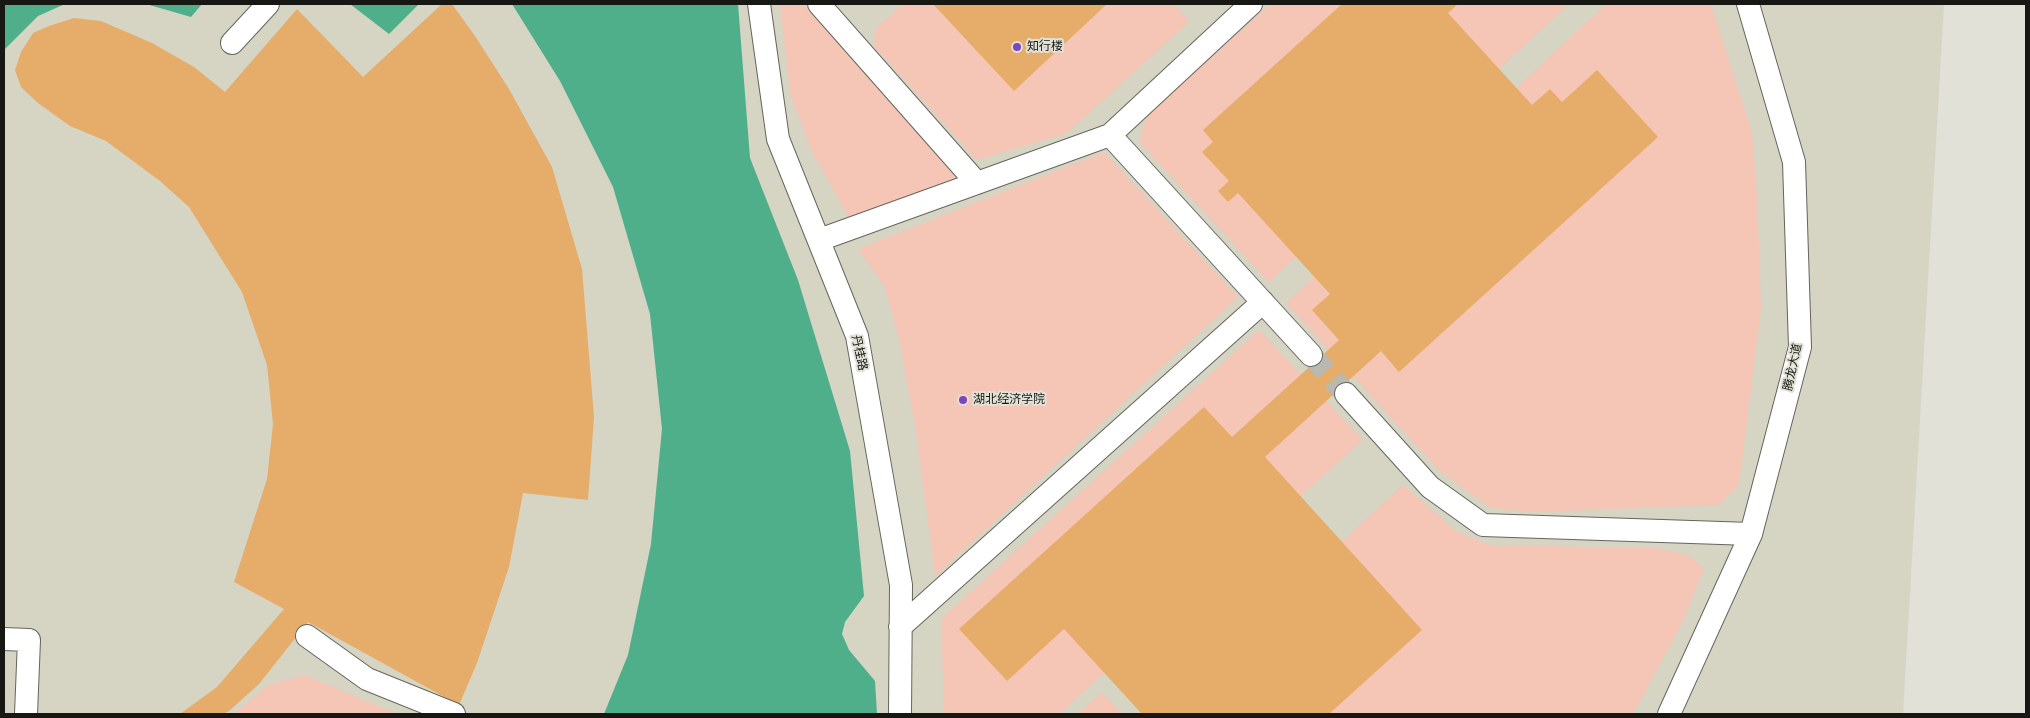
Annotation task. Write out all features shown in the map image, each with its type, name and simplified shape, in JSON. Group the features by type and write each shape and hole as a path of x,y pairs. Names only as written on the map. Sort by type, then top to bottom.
{"street":[{"path":"232,42 268,4"},
{"name":"丹桂路","path":"759,4 778,139 857,336 901,586 900,714"},
{"path":"819,4 978,183"},
{"path":"819,240 1110,135 1251,4"},
{"name":"腾龙大道","path":"1669,714 1751,534 1800,347 1794,162 1748,4"},
{"path":"1110,135 1311,354"},
{"path":"900,627 1263,302"},
{"path":"1346,394 1430,487 1483,525 1751,534"},
{"path":"307,636 367,679 454,714"},
{"path":"4,639 29,640 26,714"}],"shaded area":[{"name":"湖北经济学院","path":"4,4 1944,4 1903,714 4,714"},
{"path":"4,4 65,4 38,16 4,50"},
{"path":"146,4 202,4 191,17"},
{"path":"350,4 419,4 389,34"},
{"path":"512,4 738,4 750,158 798,280 850,451 864,596 845,622 842,634 849,650 875,681 877,714 604,714 628,655 651,544 662,429 650,314 613,187 560,81"},
{"path":"780,4 803,4 957,179 849,218 812,152 790,93"},
{"path":"903,4 1174,4 1190,21 1067,133 977,160 874,46 875,29"},
{"path":"1270,4 1569,4 1269,282 1140,143 1143,124 1155,108"},
{"path":"1606,4 1711,4 1752,133 1757,194 1761,308 1739,485 1718,505 1535,512 1491,508 1440,471 1286,303"},
{"path":"1104,152 1238,297 935,576 916,431 899,338 885,287 858,249"},
{"path":"1259,330 1363,440 1059,714 944,714 941,619"},
{"path":"1403,485 1457,532 1490,545 1656,548 1688,555 1704,568 1682,623 1633,714 1155,714"},
{"path":"305,675 397,714 234,714 268,685"},
{"path":"1102,692 1122,714 1078,714"}],"building":[{"path":"442,4 452,4 475,36 509,89 552,167 582,269 594,417 588,500 523,493 509,567 477,663 459,705 308,622 259,684 229,711 223,714 180,714 217,687 284,609 234,582 267,479 273,424 267,365 242,292 189,207 160,181 106,141 70,126 38,103 21,87 15,70 21,52 33,33 49,26 74,18 101,21 152,43 194,67 225,92 297,9 363,77"},
{"name":"知行楼","path":"933,4 1107,4 1014,91"},
{"path":"1342,4 1458,4 1448,13 1532,105 1550,89 1562,102 1597,70 1658,137 1399,372 1381,351 1265,457 1422,630 1329,714 1142,714 1064,629 1007,681 959,629 1204,407 1232,437 1339,340 1312,310 1330,294 1238,193 1228,202 1218,191 1229,181 1202,152 1213,142 1203,130"}],"tunnel":[{"path":"1311,355 1346,394"}],"place":[{"name":"知行楼","path":"1017,47"},
{"name":"湖北经济学院","path":"963,400"}]}
